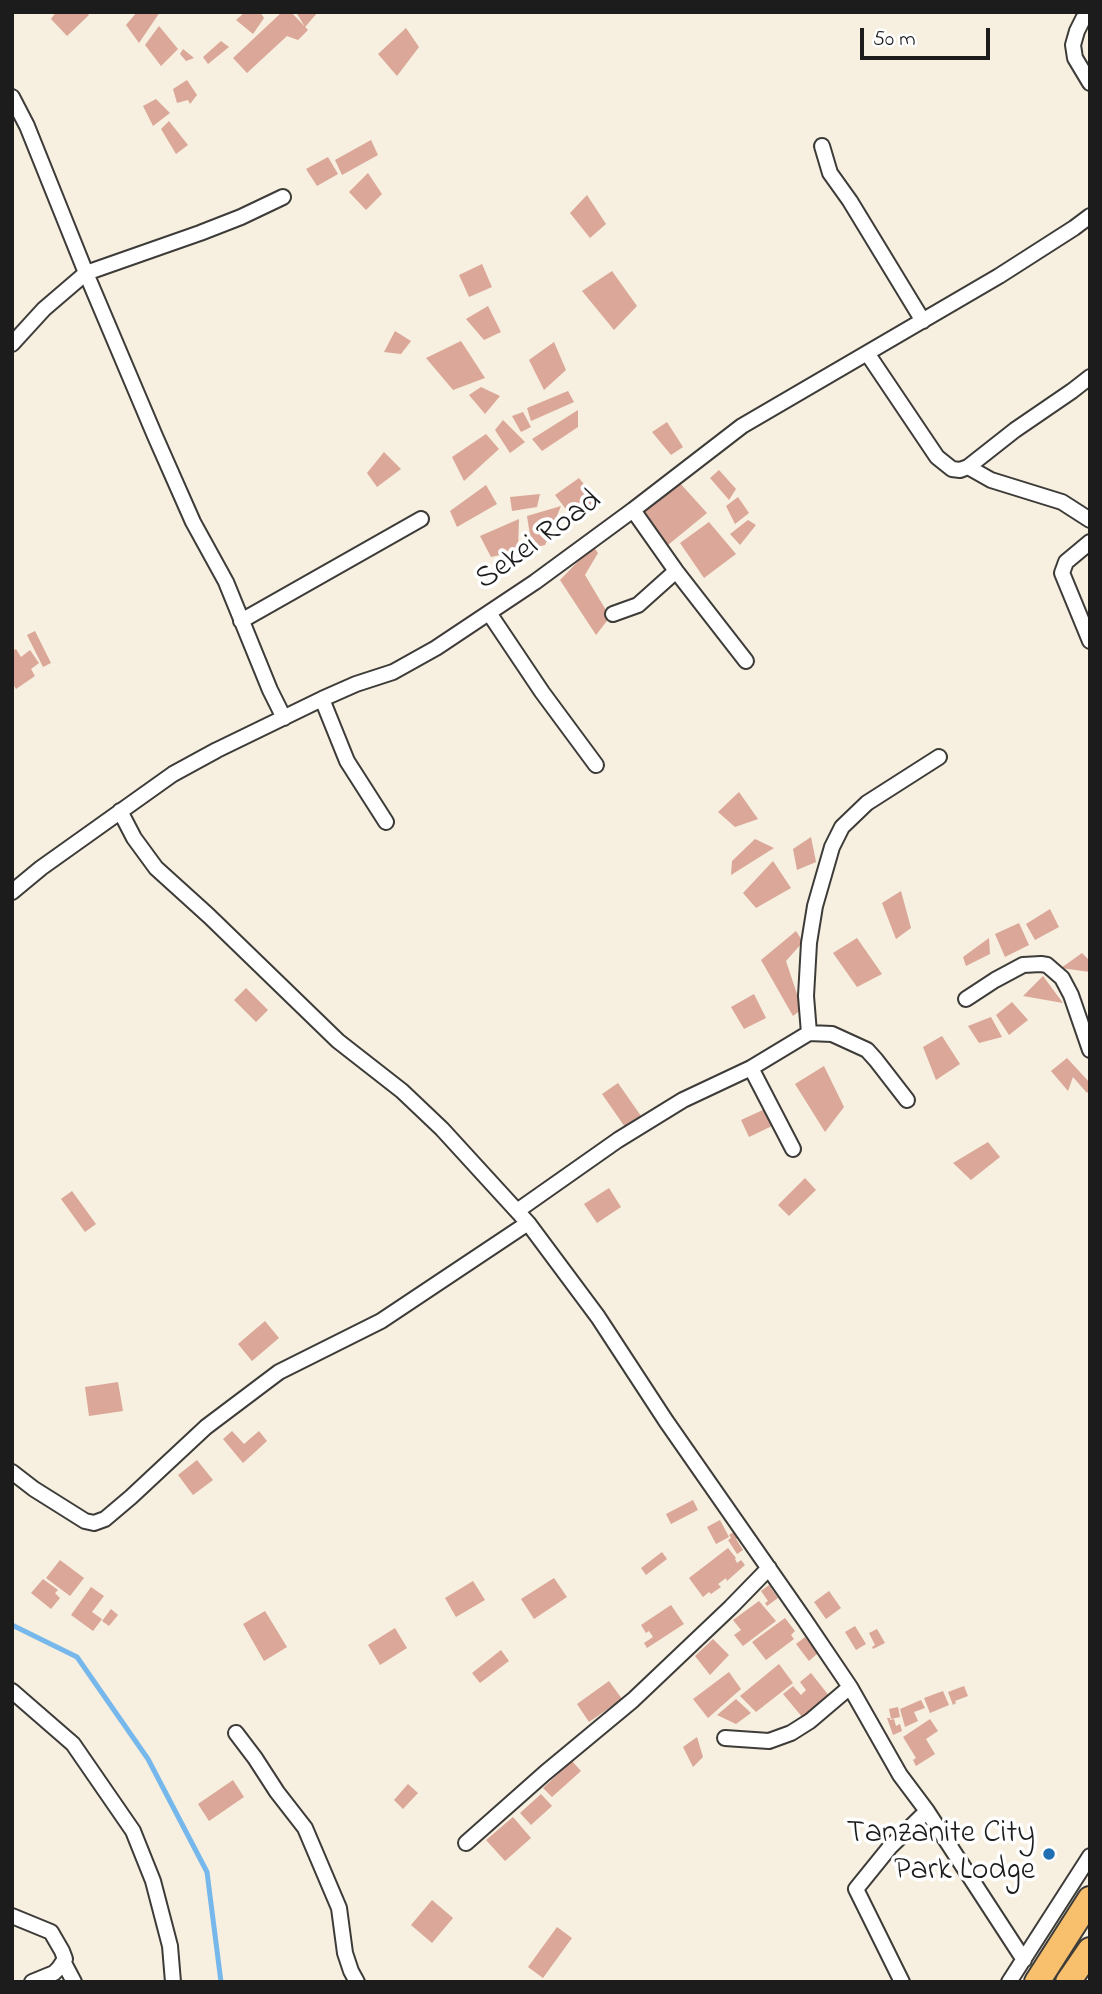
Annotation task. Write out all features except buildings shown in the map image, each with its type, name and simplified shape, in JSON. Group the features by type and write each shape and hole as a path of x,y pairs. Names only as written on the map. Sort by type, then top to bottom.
{"highway":[{"path":"1037,1982 1090,1899"},
{"path":"1068,1982 1090,1950"}],"street":[{"path":"1090,12 1080,25 1073,46 1075,58 1090,83"},
{"path":"12,96 27,125 155,436 194,522 226,582 284,718"},
{"path":"822,146 834,180 850,201 923,320"},
{"path":"12,344 44,309 86,273 201,233 283,197"},
{"name":"Sekei Road","path":"12,892 120,810 173,774 322,699 393,672 436,648 536,582 742,426 999,276 1090,216"},
{"path":"867,353 937,457 952,469 960,470 968,467 1090,377"},
{"path":"968,467 1002,484 1062,502 1090,520"},
{"path":"633,510 676,571 746,661"},
{"path":"241,621 421,519"},
{"path":"1090,542 1066,562 1062,569 1086,623 1090,641"},
{"path":"613,614 638,605 676,571"},
{"path":"489,613 542,692 596,765"},
{"path":"322,699 347,761 386,822"},
{"path":"809,1033 806,996 808,943 832,847 842,827 867,803 939,757"},
{"path":"120,810 134,838 156,868 338,1041 402,1091 528,1223 598,1317 666,1421 850,1687 900,1775 927,1811 1024,1960"},
{"path":"967,999 1023,965 1047,965 1062,978 1090,1050"},
{"path":"517,1211 618,1140 683,1100 751,1068 809,1033 831,1034 867,1050 907,1100"},
{"path":"751,1068 793,1149"},
{"path":"12,1472 85,1521 94,1523 105,1519 206,1427 279,1372 381,1321 528,1223"},
{"path":"466,1843 633,1700 769,1568"},
{"path":"725,1738 769,1741 792,1733 850,1687"},
{"path":"12,1691 73,1744 133,1831 153,1881 170,1946 173,1982"},
{"path":"236,1733 306,1828 339,1909 345,1953 357,1982"},
{"path":"902,1982 856,1889 890,1847 927,1811"},
{"path":"1009,1982 1090,1856"},
{"path":"12,1916 51,1932 74,1982"},
{"path":"32,1982 54,1973 64,1963"}],"waterway":[{"path":"12,1625 77,1657 148,1759 207,1872 221,1982"}],"place":[{"name":"Tanzanite City Park Lodge","path":"1049,1854"}]}
